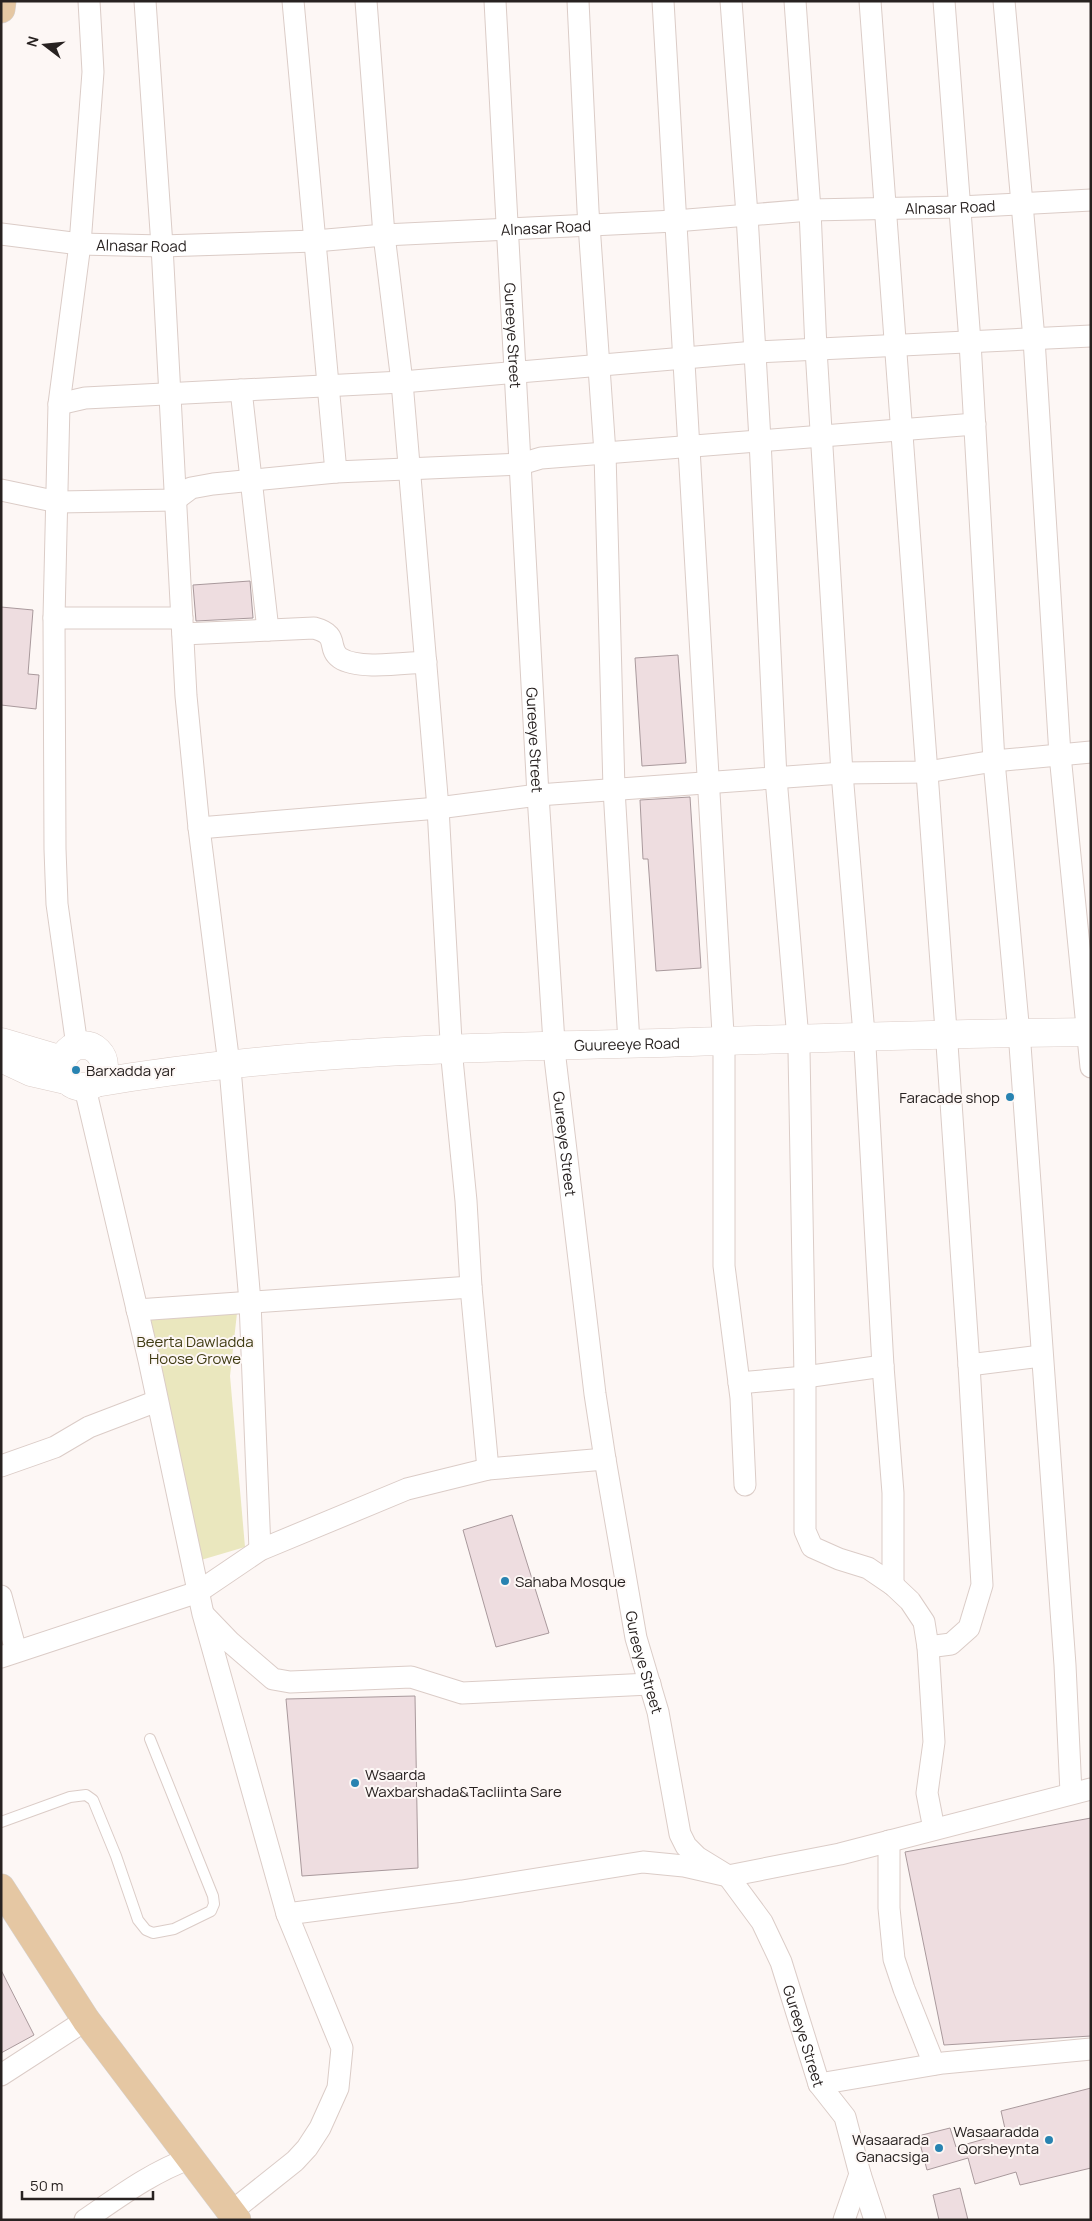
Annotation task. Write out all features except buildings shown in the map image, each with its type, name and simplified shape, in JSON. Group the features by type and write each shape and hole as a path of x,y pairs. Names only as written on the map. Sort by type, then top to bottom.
{"main road":[{"path":"1,9 2,1"},
{"path":"1,1888 86,2020 234,2216"}],"street":[{"path":"89,1 93,72 80,244 59,404 54,618 57,904 80,1068 137,1310 203,1614 287,1914 342,2048 338,2088 320,2128 307,2148 295,2161 234,2216"},
{"path":"145,1 162,246 182,626 199,828 228,1064 250,1302 260,1550"},
{"path":"293,1 336,472"},
{"path":"366,1 384,235 402,382 410,469 438,808 451,1048 466,1201 471,1287 488,1468"},
{"name":"Gureeye Street","path":"495,1 538,795 554,1046 595,1394 605,1459 636,1638 658,1712 680,1834 686,1846 697,1857 728,1876 762,1922 781,1962 819,2084 846,2118 860,2174 876,2220"},
{"path":"578,1 605,452 614,789 629,1044"},
{"path":"663,1 682,358 724,1041 724,1266 739,1383 745,1485"},
{"path":"731,1 755,352 776,778 798,1040 805,1377 805,1531 812,1547 839,1559 868,1568 893,1585 910,1601 924,1622 928,1647 934,1742 927,1793 934,1829"},
{"path":"794,1 810,210 816,349 842,773 864,1038 883,1366 893,1493 893,1585"},
{"path":"870,1 970,1364 982,1585 969,1628 951,1644 928,1647"},
{"path":"287,1914 462,1891 643,1862 684,1866 728,1876 840,1854 1081,1791 1064,1665 1019,1034 994,761 970,342 944,1"},
{"path":"1004,1 1034,339 1060,755 1091,1067"},
{"name":"Alnasar Road","path":"1,234 80,244 162,246 315,241 384,235 675,221 810,210 960,207 1091,200"},
{"path":"59,404 85,398 402,382 755,352 1091,336"},
{"path":"241,390 249,480 268,630"},
{"path":"1,490 58,502 174,500 191,488 249,480 336,472 520,464 541,458 605,452 975,424"},
{"path":"54,618 268,630 314,628 326,631 332,639 336,654 357,664 426,662"},
{"path":"199,828 438,808 538,795 614,789 842,773 927,772 994,761 1091,752"},
{"name":"Guureeye Road","path":"80,1068 163,1072 228,1064 451,1048 1089,1032"},
{"path":"1,1042 80,1068"},
{"path":"1,1058 31,1072 80,1068"},
{"path":"137,1310 471,1287"},
{"path":"970,1364 1041,1356"},
{"path":"739,1383 805,1377 883,1366"},
{"path":"1,1466 55,1447 89,1427 157,1401"},
{"path":"1,1596 8,1654 198,1592 260,1550 407,1490 488,1468 605,1459"},
{"path":"203,1614 230,1642 273,1679 290,1682 411,1677 462,1693 650,1684"},
{"path":"889,1841 889,1908 894,1959 934,2064"},
{"path":"1,2075 86,2020"},
{"path":"819,2084 934,2064 1091,2049"},
{"path":"86,2220 152,2175 166,2167 190,2158"},
{"path":"844,2220 860,2174"}],"lane":[{"path":"1,1822 70,1797 86,1795 93,1800 116,1856 138,1920 146,1930 153,1934 174,1929 211,1911 214,1904 213,1896 150,1739"}],"green space":[{"name":"Beerta Dawladda Hoose Growe","path":"149,1311 237,1313 230,1376 245,1547 201,1560"}],"place":[{"name":"Barxadda yar","path":"76,1070"},
{"name":"Faracade shop","path":"1010,1097"},
{"name":"Sahaba Mosque","path":"505,1581"},
{"name":"Wsaarda Waxbarshada&Tacliinta Sare","path":"355,1783"},
{"name":"Wasaaradda Qorsheynta","path":"1049,2140"},
{"name":"Wasaarada Ganacsiga","path":"939,2148"}]}
